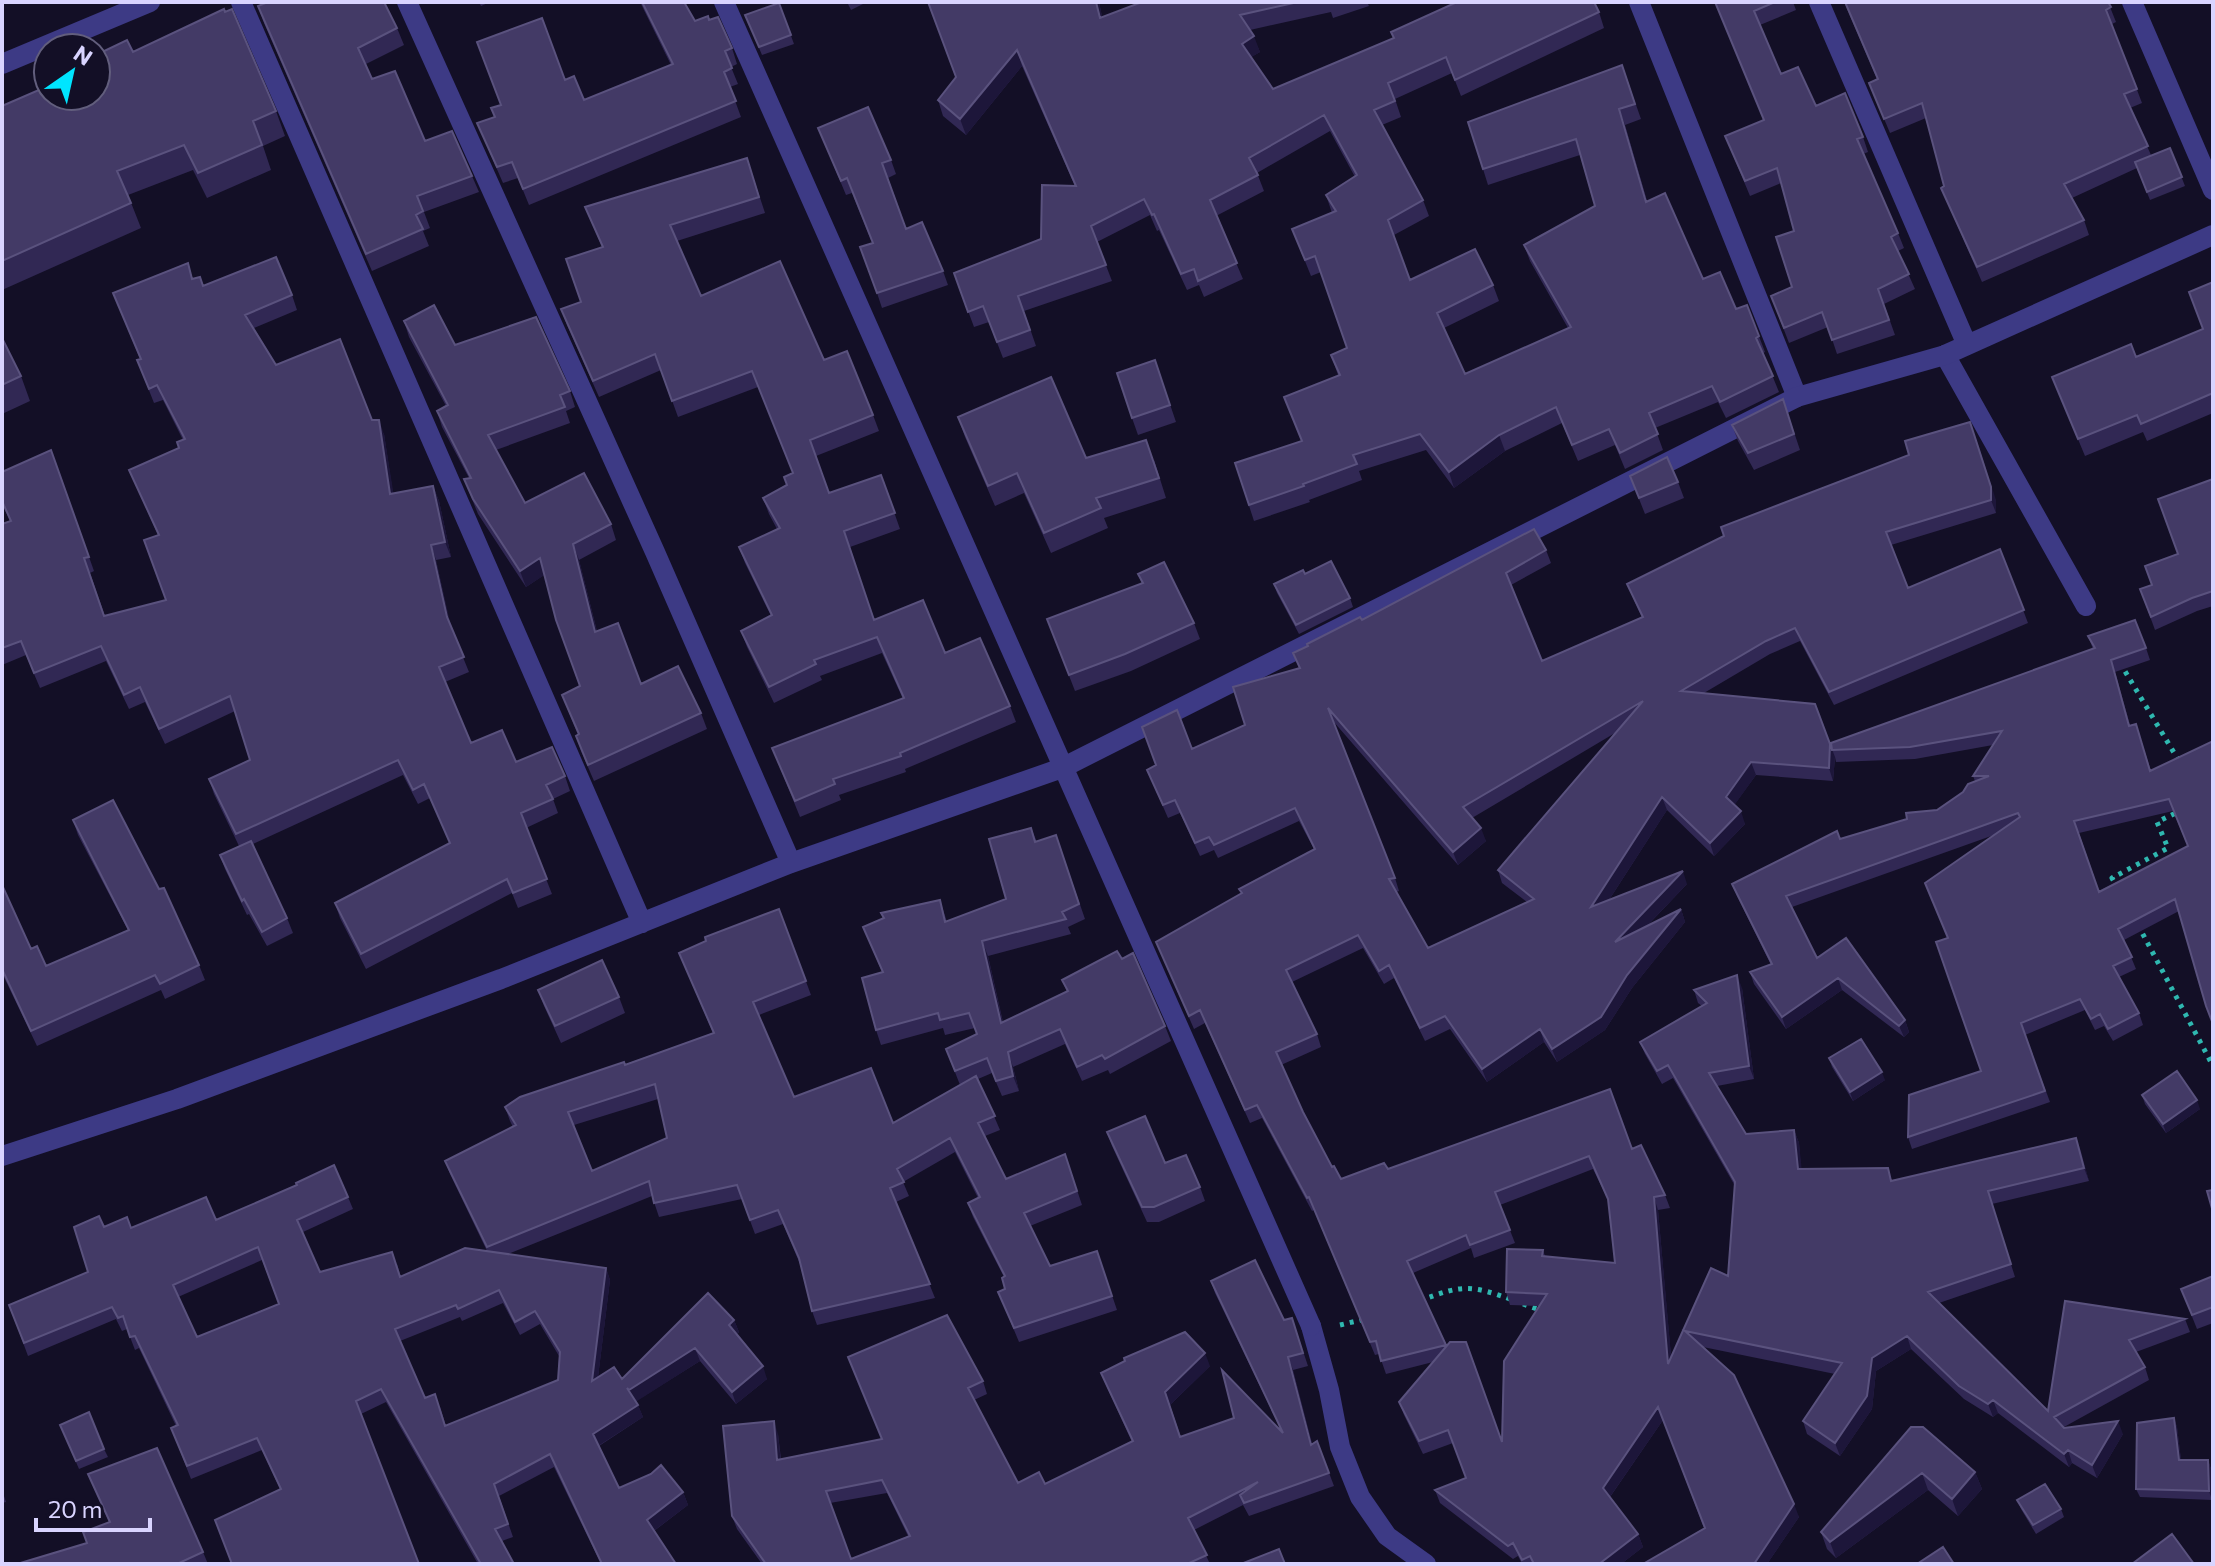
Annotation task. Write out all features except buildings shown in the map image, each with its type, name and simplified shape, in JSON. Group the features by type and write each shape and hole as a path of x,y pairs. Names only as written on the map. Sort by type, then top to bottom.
{"street":[{"path":"2,64 150,2"},
{"path":"241,2 642,923"},
{"path":"407,2 655,552 791,863"},
{"path":"724,2 1311,1326 1329,1390 1340,1447 1360,1497 1387,1536 1426,1564"},
{"path":"1639,2 1797,397"},
{"path":"1819,2 1967,345"},
{"path":"2132,2 2213,190"},
{"path":"2,1156 192,1093 501,979 791,863 1062,768 1797,397 1945,355 2213,235"},
{"path":"1945,355 2086,606"}],"path":[{"path":"2117,657 2187,774"},
{"path":"2119,892 2112,878 2168,848 2157,822 2191,805"},
{"path":"2135,919 2213,1066"},
{"path":"1419,1301 1462,1287 1548,1313"},
{"path":"1311,1326 1340,1325 1366,1319"}]}
